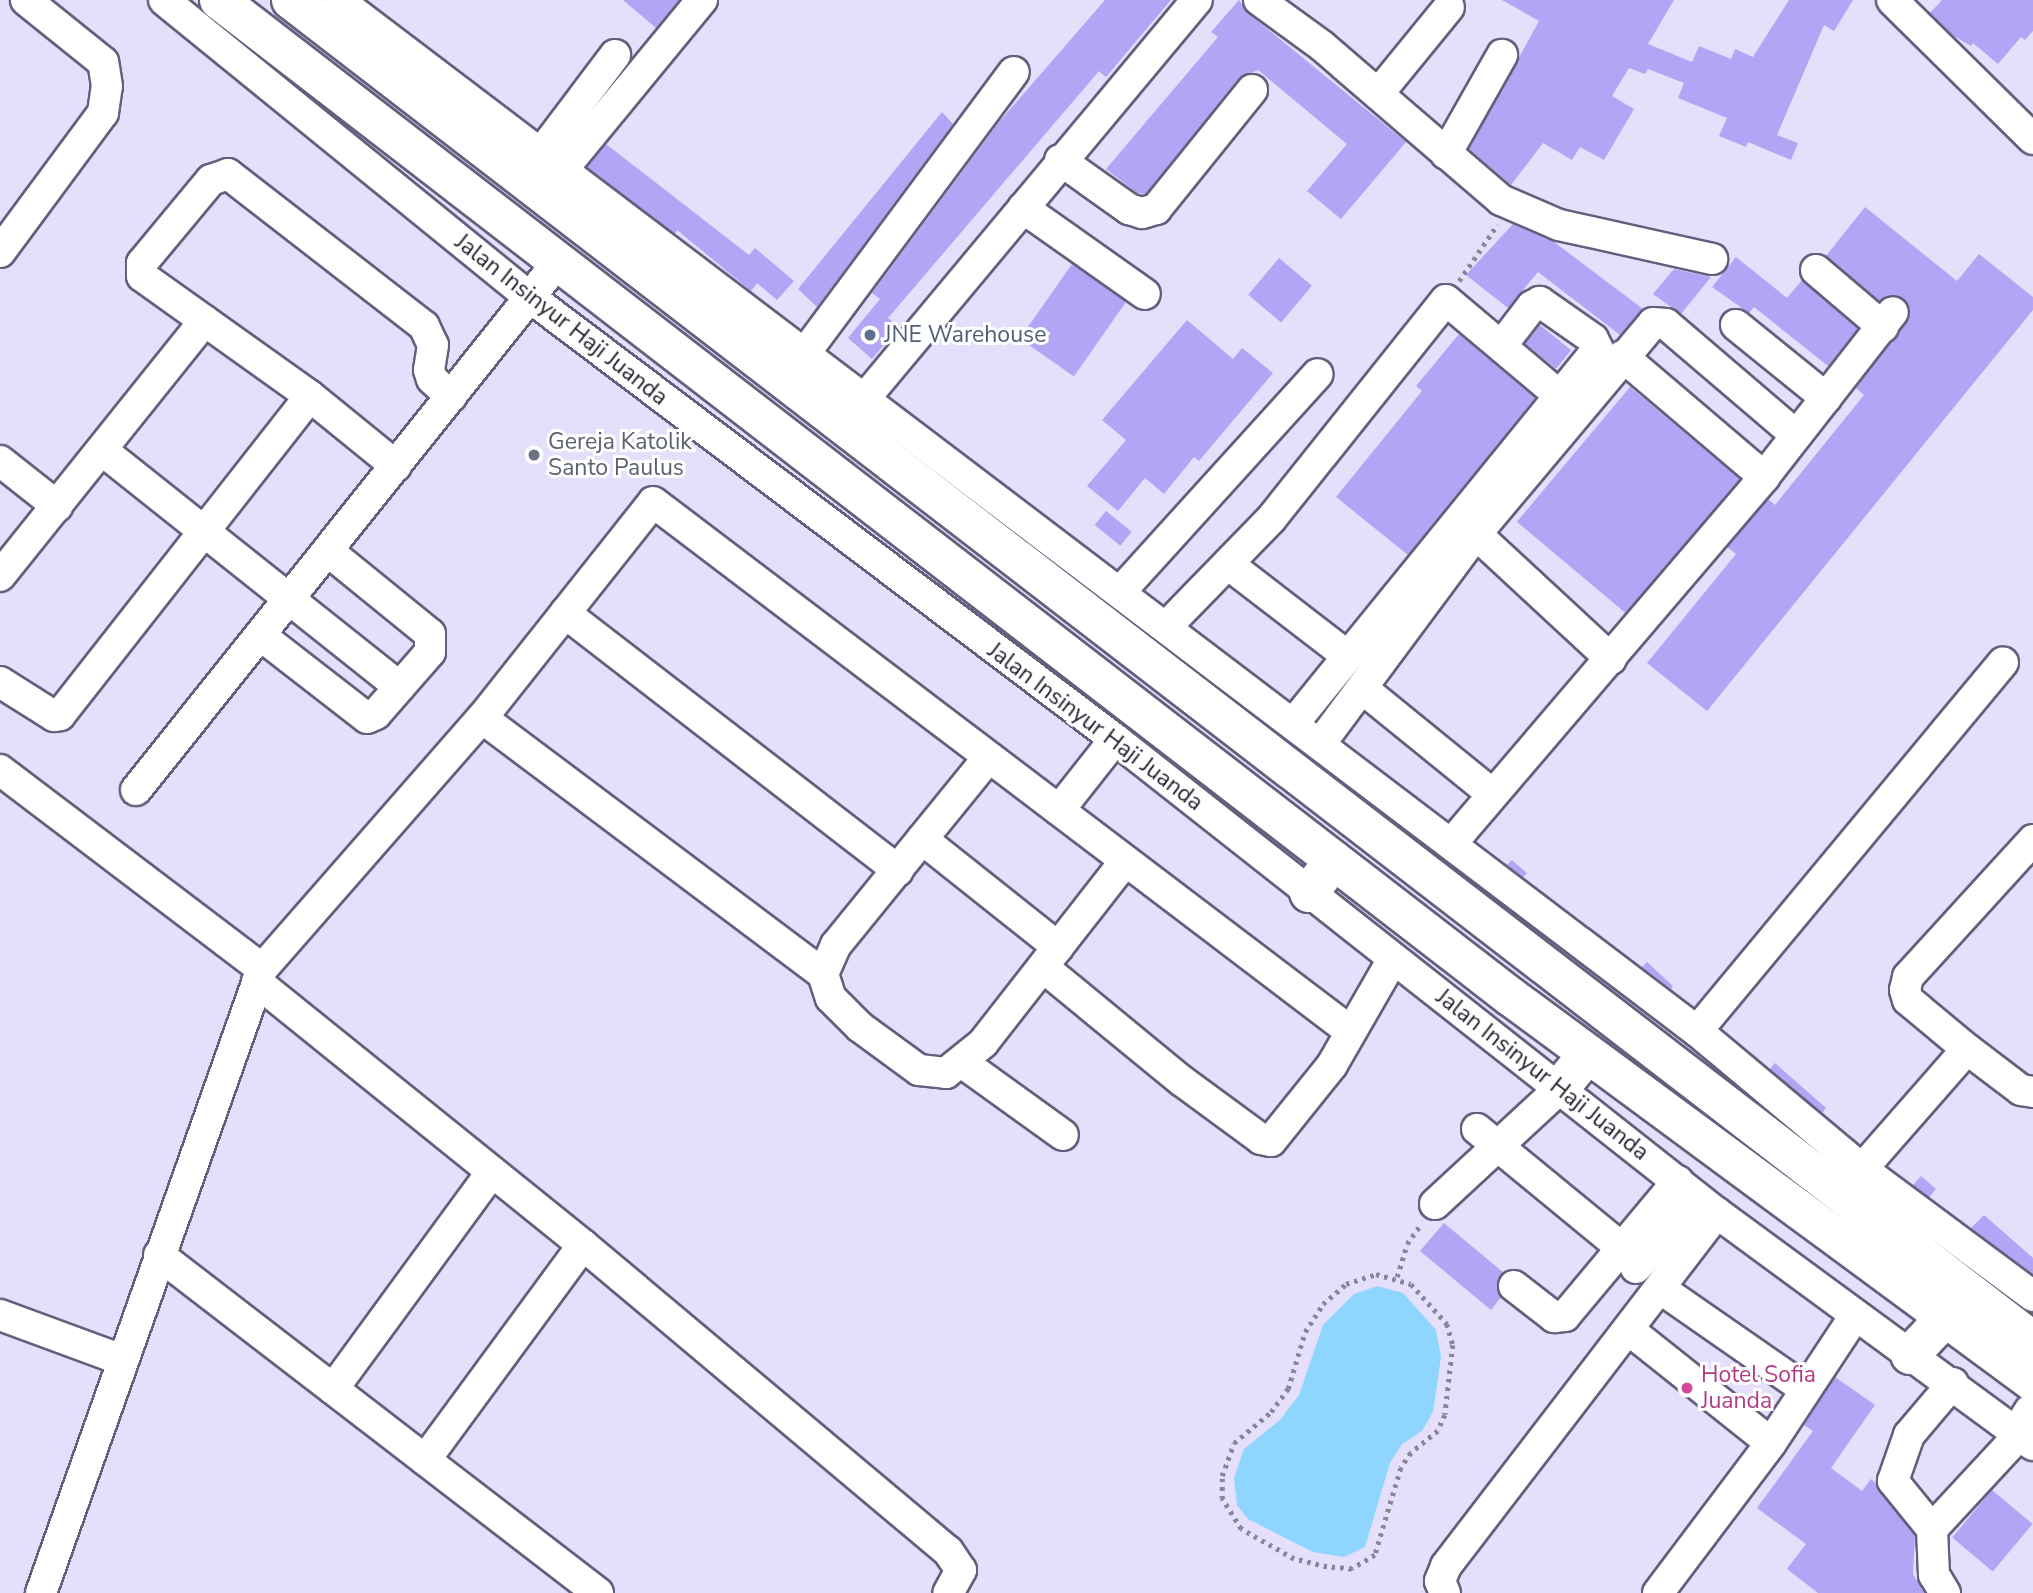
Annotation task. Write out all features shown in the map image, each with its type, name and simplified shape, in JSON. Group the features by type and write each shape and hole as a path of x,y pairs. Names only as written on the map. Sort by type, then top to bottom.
{"highway":[{"name":"Jalan Insinyur Haji Juanda","path":"219,0 557,263 1588,1054 2033,1382"},
{"path":"291,0 1114,638 2033,1341"},
{"path":"1309,893 1334,860"},
{"path":"1549,1100 1588,1054"},
{"path":"1910,1355 1944,1319"}],"street":[{"path":"0,252 103,113 107,86 103,62 26,0"},
{"name":"Jalan Insinyur Haji Juanda","path":"164,0 391,187 1099,759 1309,893 1382,976 1549,1100 1846,1329 1910,1355 1935,1402 2014,1444"},
{"path":"338,0 1697,1031 1862,1169 2033,1296"},
{"path":"552,161 702,0"},
{"path":"859,393 1023,208 1060,160 1197,0"},
{"path":"1259,0 1378,94 1501,201 1581,231 1712,259"},
{"path":"1892,0 2033,139"},
{"path":"1378,94 1449,7"},
{"path":"552,161 615,55"},
{"path":"1446,154 1502,55"},
{"path":"805,353 1014,72"},
{"path":"1060,160 1129,209 1142,213 1156,209 1252,90"},
{"path":"391,187 418,155"},
{"path":"396,466 310,396 142,276 139,269 211,180 228,174 424,326 433,345 432,379 451,397"},
{"path":"1023,208 1145,294"},
{"path":"136,790 557,263"},
{"path":"1451,844 1764,477 1888,319 1816,270"},
{"path":"1166,627 1271,519 1446,300 1561,397"},
{"path":"1293,724 1346,655 1596,355 1593,338 1541,302 1532,306 1502,345"},
{"path":"0,576 103,451 204,321"},
{"path":"1320,744 1476,534 1622,356 1653,323 1662,322 1796,435"},
{"path":"1736,325 1826,398"},
{"path":"859,393 902,328"},
{"path":"1734,383 1763,348"},
{"path":"1622,356 1764,477"},
{"path":"1120,592 1318,374"},
{"path":"0,682 54,716 60,715 310,396"},
{"path":"103,451 400,687"},
{"path":"0,461 57,506"},
{"path":"41,1593 260,975 482,718 653,502 1350,1031"},
{"path":"1476,534 1611,659"},
{"path":"260,635 367,718 400,687 430,652 430,635 328,551"},
{"path":"1228,564 1346,655"},
{"path":"565,613 898,870"},
{"path":"1697,1031 2003,663"},
{"path":"1363,689 1492,794"},
{"path":"482,718 822,974 831,998 841,1008 919,1070 946,1073 964,1063 1125,861"},
{"path":"822,974 836,945 989,757"},
{"path":"1059,810 1099,759"},
{"path":"0,769 260,975 492,1172 948,1551 961,1570 948,1593"},
{"path":"922,839 1050,957 1261,1139 1271,1141 1279,1133 1332,1065 1382,976"},
{"path":"2033,840 1908,977 1905,990 1908,1000 1967,1049 2021,1090 2033,1092"},
{"path":"1862,1169 1941,1084 1967,1049"},
{"path":"964,1063 1063,1135"},
{"path":"1435,1204 1463,1174 1488,1139 1549,1100"},
{"path":"1488,1139 1629,1258"},
{"path":"333,1389 492,1172"},
{"path":"1514,1286 1559,1318 1689,1208"},
{"path":"1445,1593 1440,1581 1446,1566 1661,1289 1689,1208"},
{"path":"425,1460 583,1245"},
{"path":"159,1255 598,1593"},
{"path":"1661,1289 1805,1389"},
{"path":"0,1315 122,1360"},
{"path":"1658,1593 1772,1443 1846,1329"},
{"path":"1629,1331 1772,1443"},
{"path":"1935,1402 1909,1435 1893,1480 1932,1529 1934,1575 1945,1593"},
{"path":"1932,1529 2014,1444"}],"path":[{"path":"1446,300 1495,229 1501,201"},
{"path":"1397,1277 1407,1244 1435,1204"},
{"path":"1376,1274 1397,1277 1419,1292 1450,1332 1453,1358 1442,1423 1401,1468 1375,1555 1360,1566 1344,1569 1294,1559 1241,1529 1226,1510 1221,1487 1229,1453 1241,1434 1280,1402 1294,1375 1305,1332 1323,1304 1356,1279 1376,1274"}],"water":[{"path":"1377,1286 1403,1293 1436,1330 1441,1357 1433,1412 1422,1431 1402,1444 1390,1463 1365,1547 1344,1557 1313,1552 1248,1519 1237,1505 1234,1478 1244,1449 1280,1420 1299,1395 1323,1325 1354,1294"}],"building":[{"path":"623,0 679,0 656,28"},
{"path":"1105,0 1171,0 1106,77 1099,71 888,318 899,327 872,359 848,338 880,299 872,293 999,122"},
{"path":"1239,0 1249,14 1406,142 1341,219 1307,191 1347,144 1258,70 1238,79 1146,194 1137,193 1106,169 1218,37 1211,32"},
{"path":"1502,0 1674,0 1648,44 1692,62 1699,46 1731,59 1735,49 1753,57 1789,0 1853,0 1834,31 1824,25 1777,135 1798,143 1791,160 1748,142 1746,147 1719,136 1727,118 1678,98 1684,83 1648,69 1645,74 1629,68 1612,96 1634,109 1604,160 1580,147 1572,160 1543,143 1511,185 1469,149 1539,21"},
{"path":"1942,0 2033,0 2033,31 2025,40 2021,37 1998,64 1973,43 1971,46 1952,35 1930,13"},
{"path":"942,112 953,124 817,307 798,289"},
{"path":"606,144 749,255 755,248 794,281 777,300 757,283 751,291 677,230 675,234 587,167"},
{"path":"1865,207 1957,281 1979,254 2033,297 2033,310 1707,711 1647,663 1736,554 1727,547 1768,499 1775,505 1864,395 1856,388 1910,315 1903,298 1887,296 1879,301 1826,256"},
{"path":"1513,224 1554,242 1643,309 1620,335 1538,272 1508,308 1466,275"},
{"path":"1736,257 1787,298 1802,280 1858,329 1828,366 1754,307 1749,313 1712,287"},
{"path":"1279,258 1312,286 1281,322 1248,295"},
{"path":"1072,264 1126,302 1074,376 1020,339"},
{"path":"1674,269 1711,277 1681,314 1653,294"},
{"path":"1187,320 1233,359 1242,348 1273,373 1199,461 1194,457 1164,494 1145,478 1118,511 1087,486 1126,440 1102,420"},
{"path":"1540,325 1571,350 1556,369 1525,344"},
{"path":"1459,334 1535,398 1408,555 1336,497 1422,391 1416,386"},
{"path":"1630,387 1740,479 1626,614 1517,522"},
{"path":"1106,511 1132,532 1120,546 1095,525"},
{"path":"1512,860 1527,873 1523,877 1507,865"},
{"path":"1647,962 1673,986 1671,989 1642,967"},
{"path":"1775,1063 1826,1108 1822,1113 1770,1069"},
{"path":"1921,1176 1936,1189 1928,1198 1913,1185"},
{"path":"1984,1215 2033,1258 2033,1274 1971,1228"},
{"path":"1444,1223 1504,1273 1497,1284 1501,1297 1491,1310 1420,1251"},
{"path":"1835,1377 1875,1405 1831,1468 1862,1491 1871,1479 1876,1483 1915,1536 1913,1574 1924,1593 1818,1593 1787,1569 1806,1544 1757,1508 1813,1431 1804,1425"},
{"path":"1992,1490 2033,1524 1993,1572 1952,1537"}],"place":[{"name":"JNE Warehouse","path":"870,335"},
{"name":"Gereja Katolik Santo Paulus","path":"534,455"},
{"name":"Hotel Sofia Juanda","path":"1687,1388"}]}
